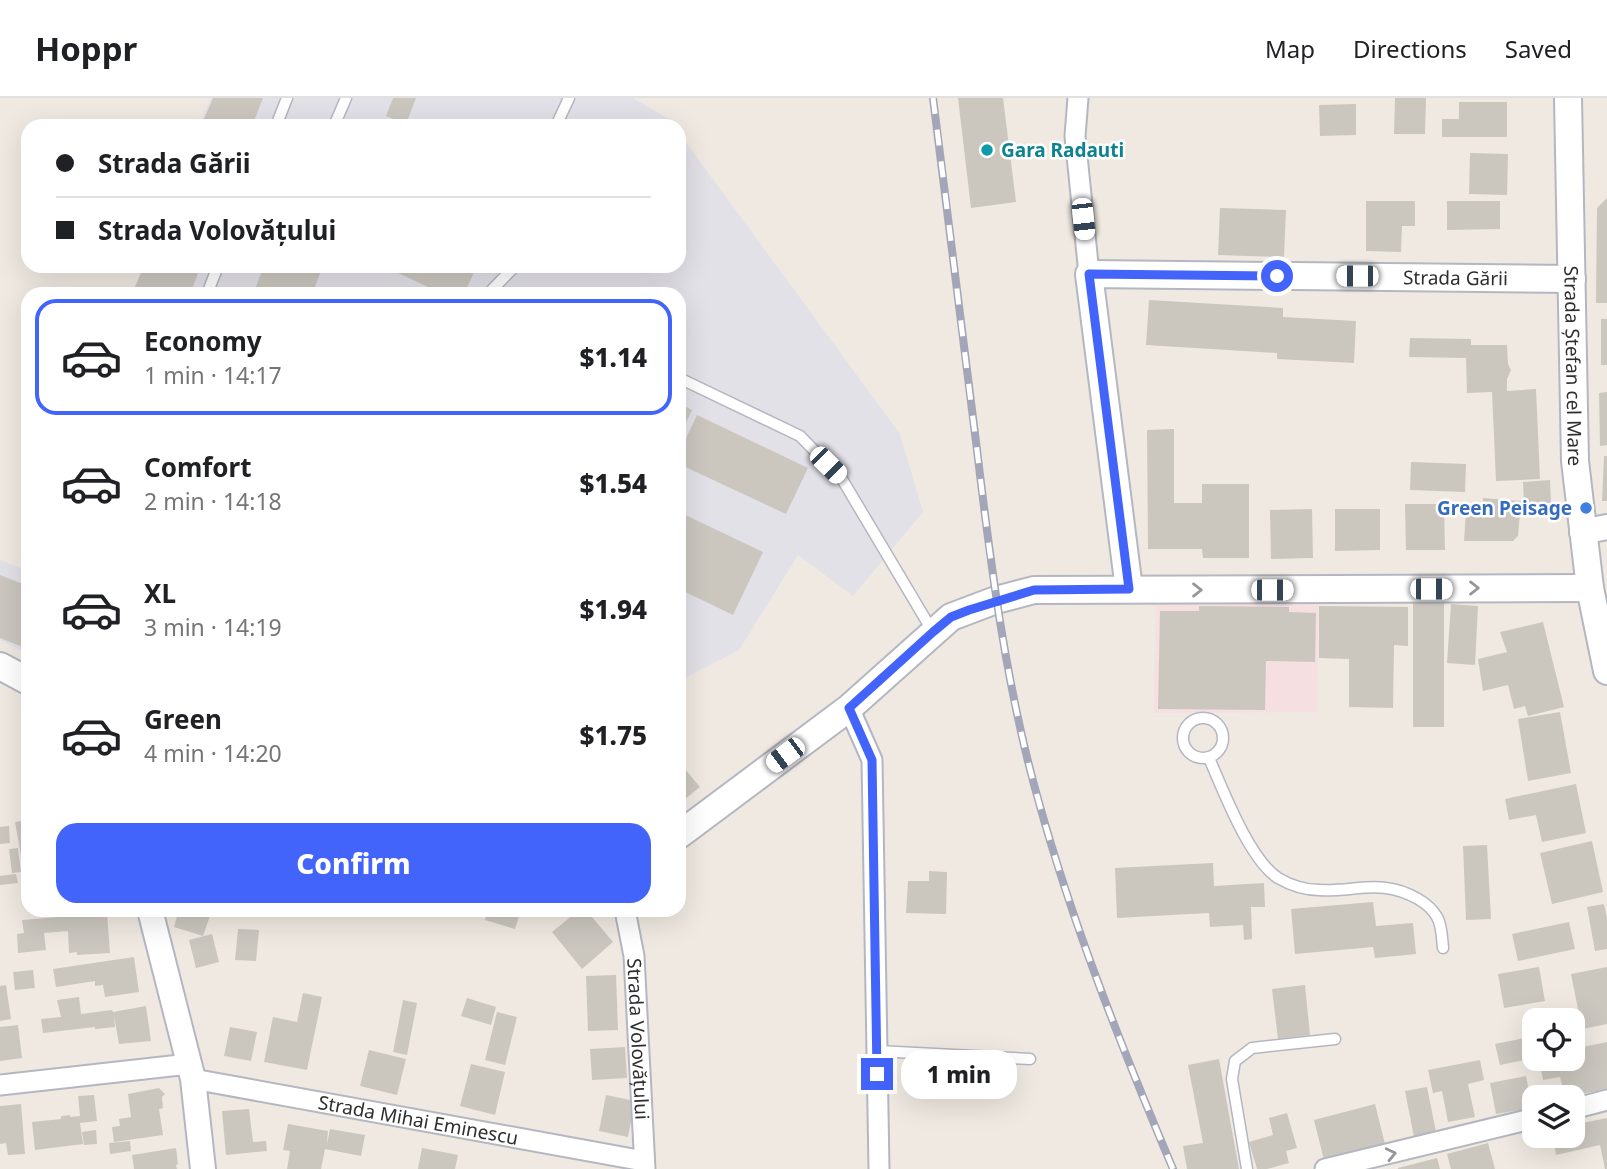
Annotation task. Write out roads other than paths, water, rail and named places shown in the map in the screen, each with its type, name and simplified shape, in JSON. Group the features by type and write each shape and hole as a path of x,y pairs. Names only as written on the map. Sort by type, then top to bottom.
{"main road":[{"name":"Strada Ștefan cel Mare","path":"1568,98 1575,461 1595,530 1590,588 1607,671"},
{"name":"Strada Gării","path":"1089,274 1572,278"},
{"path":"1089,274 1129,589"},
{"path":"686,830 849,708 951,617 1034,590 1590,588"},
{"path":"0,666 21,677"}],"street":[{"path":"1078,98 1075,136 1089,274"},
{"path":"849,708 872,760 879,1169"},
{"path":"152,917 191,1071 203,1169"},
{"name":"Strada Volovățului","path":"626,917 634,956 645,1165"},
{"name":"Strada Mihai Eminescu","path":"0,1085 191,1071 645,1165"},
{"path":"1585,1106 1607,1100"},
{"path":"1325,1169 1522,1121"}],"lane":[{"path":"279,119 287,98"},
{"path":"337,119 346,98"},
{"path":"559,119 569,98"},
{"path":"495,287 508,273"},
{"path":"686,381 800,436 842,479 933,632"},
{"path":"1196,719 1214,721 1220,727 1222,746 1209,758 1191,756 1182,740 1188,723 1196,719"},
{"path":"1209,758 1261,861 1277,877 1298,887 1319,890 1382,887 1405,892 1425,904 1438,918 1443,948"},
{"path":"1247,1169 1232,1079 1235,1061 1252,1048 1335,1039"},
{"path":"877,1051 1030,1059"}],"railway":[{"path":"933,98 988,538 1017,713 1038,799 1083,940 1173,1169"}],"place":[{"name":"Gara Radauti","path":"987,150"},
{"name":"Green Peisage","path":"1586,508"}]}
